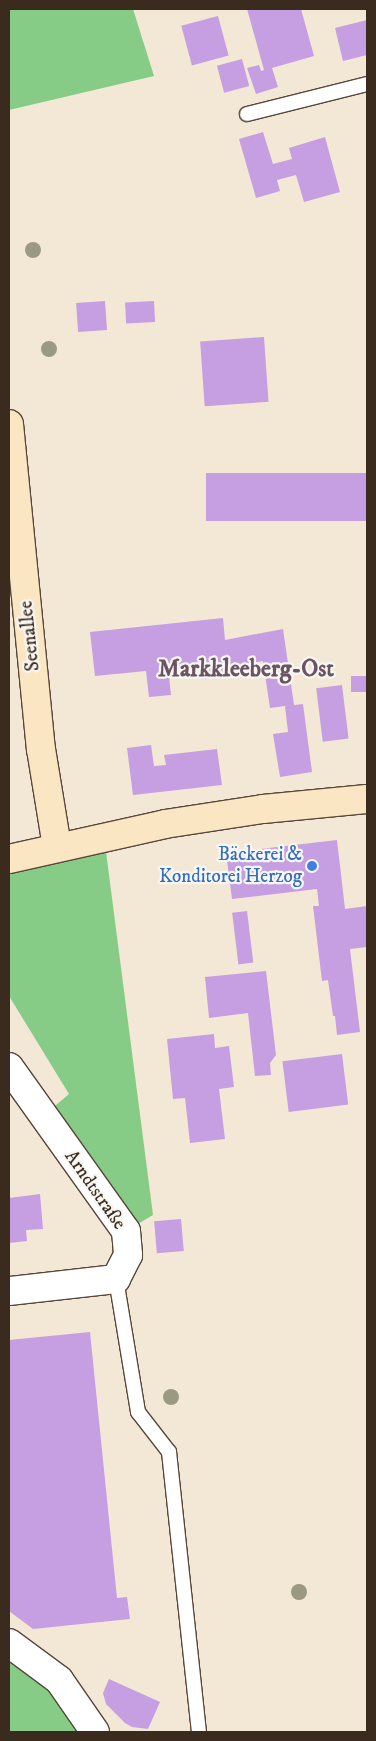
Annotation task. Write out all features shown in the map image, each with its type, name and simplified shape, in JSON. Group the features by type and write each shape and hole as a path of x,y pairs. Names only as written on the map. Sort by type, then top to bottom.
{"main road":[{"name":"Seenallee","path":"9,424 41,749 57,847"},
{"path":"9,858 165,824 263,809 367,799"}],"street":[{"name":"Arndtstraße","path":"9,1067 126,1231 128,1255 116,1279"},
{"path":"9,1291 116,1279"},
{"path":"9,1643 58,1680 95,1732"}],"lane":[{"path":"247,114 367,84"},
{"path":"116,1279 138,1412 169,1452 199,1732"}],"green space":[{"path":"9,9 133,9 154,76 9,110"},
{"path":"104,836 153,1215 126,1231 43,1116 69,1094 9,996 9,859"},
{"path":"9,1643 95,1732 9,1732"}],"building":[{"path":"247,9 301,9 314,56 272,68 278,87 256,94 247,68 259,65 261,71 264,70"},
{"path":"218,16 229,56 192,65 181,26"},
{"path":"367,20 367,55 343,61 335,28"},
{"path":"242,59 249,86 224,93 217,66"},
{"path":"263,132 273,164 292,159 289,148 325,137 340,192 304,202 296,175 277,180 280,191 256,198 239,139"},
{"path":"105,301 107,330 78,332 76,303"},
{"path":"154,301 155,322 126,323 125,303"},
{"path":"264,337 269,402 205,406 200,341"},
{"path":"206,473 367,473 367,521 206,521"},
{"path":"223,618 225,640 283,629 294,705 303,704 312,772 280,777 273,734 288,732 285,706 270,708 263,661 228,668 229,676 202,679 201,663 168,667 171,695 149,697 146,671 95,676 90,632"},
{"path":"351,676 367,676 367,692 351,692"},
{"path":"342,685 349,739 323,742 316,688"},
{"path":"151,745 154,766 166,765 164,755 217,749 222,785 133,795 127,748"},
{"path":"337,840 345,909 367,906 367,947 350,949 360,1032 337,1035 328,980 322,981 313,906 319,906 317,889 232,899 226,853"},
{"path":"247,911 253,963 238,964 232,913"},
{"path":"266,971 276,1055 270,1063 271,1075 255,1076 248,1013 209,1018 205,977"},
{"path":"214,1034 215,1048 229,1046 234,1087 219,1089 225,1139 190,1143 185,1098 173,1099 167,1039"},
{"path":"342,1054 348,1105 289,1112 282,1061"},
{"path":"40,1194 43,1229 26,1230 27,1241 9,1243 9,1198"},
{"path":"181,1219 184,1251 157,1253 154,1221"},
{"path":"90,1332 117,1598 127,1597 130,1619 33,1629 9,1611 9,1340"},
{"path":"109,1679 160,1702 148,1729 132,1727 125,1723 106,1704 103,1693"}],"place":[{"name":"Bäckerei & Konditorei Herzog","path":"312,866"}],"district":[{"name":"Markkleeberg-Ost","path":"246,670"}]}
